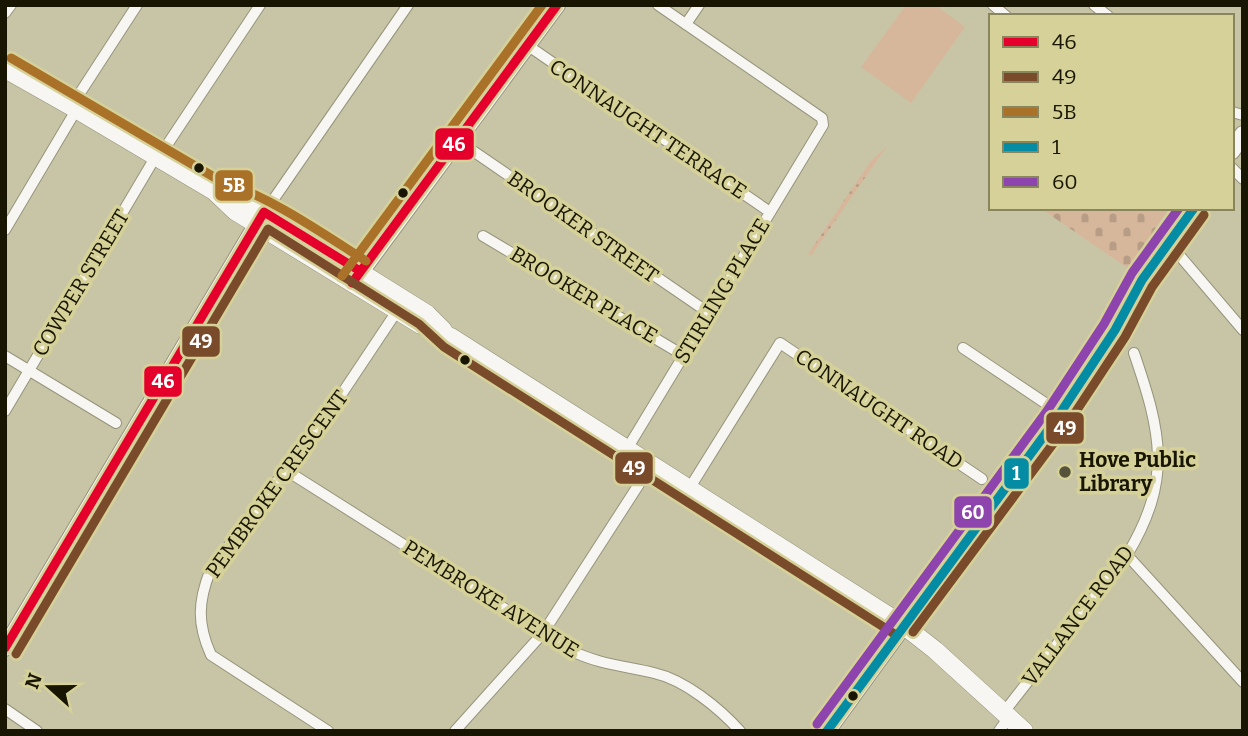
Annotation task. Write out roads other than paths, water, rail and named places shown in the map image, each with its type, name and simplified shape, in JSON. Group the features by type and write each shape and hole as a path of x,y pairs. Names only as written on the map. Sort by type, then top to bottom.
{"main road":[{"path":"5,69 214,191 241,200 261,218 356,277 427,314 451,337"},
{"path":"356,277 397,311 421,325 451,337 903,625 935,650 1004,720 1024,731"}],"street":[{"path":"5,13 10,5"},
{"path":"5,230 72,117 78,96 137,5"},
{"name":"COWPER STREET","path":"5,411 156,156 165,148 260,5"},
{"path":"5,648 261,218 408,5"},
{"path":"356,277 556,5"},
{"path":"658,5 685,24 699,5"},
{"name":"STIRLING PLACE","path":"627,449 824,125 822,118 685,24"},
{"name":"CONNAUGHT TERRACE","path":"527,45 770,212"},
{"name":"BROOKER STREET","path":"457,140 709,313"},
{"path":"827,731 1060,414 1111,335 1142,280 1193,210"},
{"name":"BROOKER PLACE","path":"484,236 683,355"},
{"path":"1167,248 1180,256 1243,330"},
{"name":"PEMBROKE CRESCENT","path":"328,731 211,655 203,637 201,594 210,571 337,401 397,311"},
{"name":"CONNAUGHT ROAD","path":"689,489 780,343 982,479"},
{"path":"963,348 1060,414"},
{"name":"VALLANCE ROAD","path":"1004,720 1127,555 1152,505 1159,464 1156,425 1134,353"},
{"path":"5,356 116,424"},
{"path":"455,731 543,633 652,464"},
{"name":"PEMBROKE AVENUE","path":"284,470 586,658 658,674 721,710 740,731"},
{"path":"1127,555 1243,682"},
{"path":"5,709 37,731"}],"place":[{"name":"Hove Public Library","path":"1065,472"}]}
